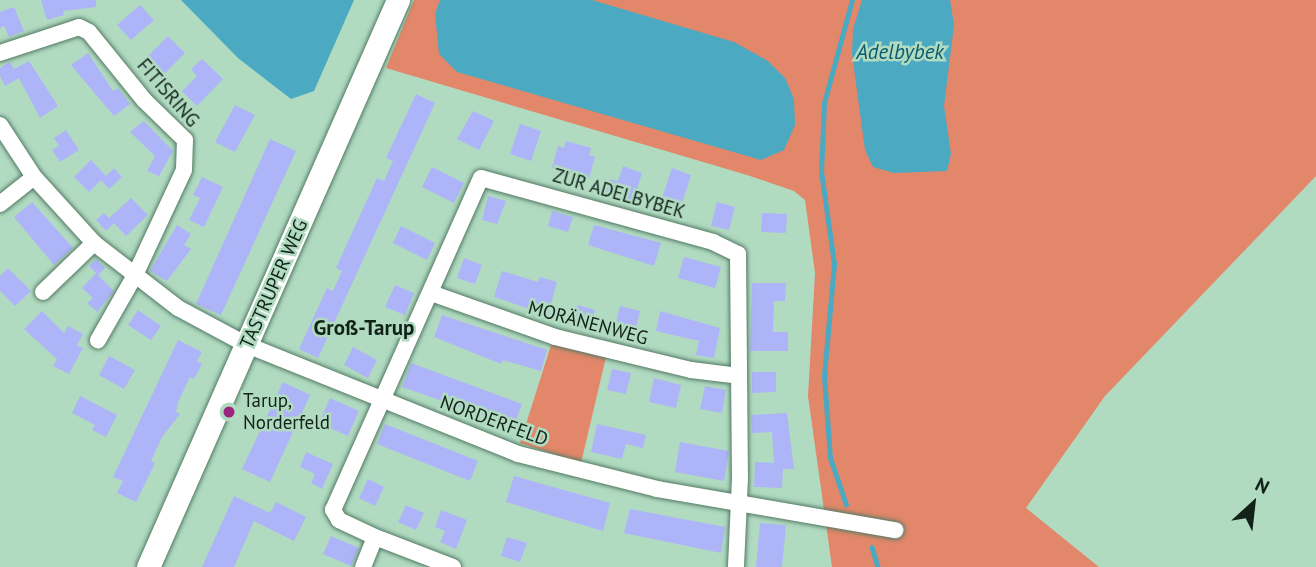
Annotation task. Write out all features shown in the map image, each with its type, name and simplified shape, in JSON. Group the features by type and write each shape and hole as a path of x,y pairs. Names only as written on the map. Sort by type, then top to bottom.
{"street":[{"name":"TASTRUPER WEG","path":"148,567 398,0"},
{"name":"FITISRING","path":"0,53 79,27 89,32 144,100 185,141 184,170 134,277 97,341"},
{"path":"0,125 34,177 93,243 134,277 178,308 247,345"},
{"path":"0,204 34,177"},
{"name":"ZUR ADELBYBEK","path":"375,537 339,520 333,509 481,178 713,242 738,254 736,567"},
{"path":"43,292 93,243"},
{"name":"MORÄNENWEG","path":"431,293 555,337 680,368 739,376"},
{"name":"NORDERFELD","path":"247,345 380,401 518,454 737,504 895,530"},
{"path":"363,567 375,537 453,567"}],"shaded area":[{"path":"414,0 1316,0 1316,176 1105,396 1026,508 1099,567 832,567 808,396 815,273 805,200 794,191 747,175 386,68"},
{"path":"552,342 606,357 581,463 520,443"}],"water":[{"path":"181,0 354,0 314,91 291,99 238,58"},
{"path":"440,0 592,0 734,42 768,61 785,78 794,99 795,125 784,150 761,160 457,72 439,54 435,14"},
{"name":"Adelbybek","path":"862,0 950,0 954,25 944,106 951,154 947,171 894,173 873,167 865,150 852,54 853,29"}],"building":[{"path":"41,0 96,0 96,7 63,11 64,15 47,20"},
{"path":"140,5 154,20 131,40 117,25"},
{"path":"14,7 24,31 9,37 4,26 0,28 0,12"},
{"path":"168,36 185,53 164,74 147,57"},
{"path":"88,53 113,91 118,88 130,104 114,116 71,65"},
{"path":"202,59 223,79 197,106 182,91 197,76 191,69"},
{"path":"29,61 58,106 40,118 19,78 5,86 0,76 0,68 10,62 14,69"},
{"path":"416,94 435,103 318,358 299,349 327,288 333,291 342,271 336,268 377,178 384,181 393,161 386,158"},
{"path":"235,105 255,115 235,152 215,142"},
{"path":"473,111 494,121 479,150 457,139"},
{"path":"144,121 173,151 159,176 147,171 155,156 130,132"},
{"path":"520,124 541,131 531,161 510,154"},
{"path":"66,130 79,150 60,162 52,150 59,146 54,138"},
{"path":"270,139 296,151 221,315 196,304"},
{"path":"566,141 591,148 589,155 595,157 589,178 552,168 558,146 564,148"},
{"path":"91,160 106,176 114,168 122,177 109,189 101,180 89,192 74,177"},
{"path":"623,166 642,173 633,203 605,194 610,179 618,181"},
{"path":"432,167 464,183 454,203 422,187"},
{"path":"672,168 691,175 680,210 660,204"},
{"path":"202,177 223,187 204,227 189,220 200,198 193,195"},
{"path":"488,196 506,201 497,224 482,220"},
{"path":"131,198 148,215 126,236 114,223 106,231 96,220 104,213 109,218"},
{"path":"32,202 73,248 54,265 14,217"},
{"path":"717,202 735,207 729,230 711,226"},
{"path":"552,211 573,217 568,232 548,226"},
{"path":"762,213 787,214 786,233 761,232"},
{"path":"177,225 191,234 184,245 191,249 167,281 150,271"},
{"path":"594,225 661,243 654,266 588,245"},
{"path":"401,226 435,243 427,260 393,243"},
{"path":"684,257 721,267 715,288 678,278"},
{"path":"464,258 482,265 475,284 457,278"},
{"path":"96,259 105,268 98,275 114,291 97,312 87,303 93,298 82,288 96,273 89,266"},
{"path":"8,268 31,291 15,306 0,291 0,276"},
{"path":"502,271 538,282 540,277 557,282 548,315 494,297"},
{"path":"752,283 786,283 785,301 774,301 773,332 788,332 788,351 750,351"},
{"path":"395,285 414,293 405,315 385,307"},
{"path":"578,305 595,310 589,330 572,325"},
{"path":"620,306 640,311 635,332 615,327"},
{"path":"138,310 161,326 151,340 128,325"},
{"path":"42,311 64,333 68,326 83,334 77,345 83,348 69,374 53,366 57,359 24,329"},
{"path":"660,311 720,328 714,358 696,355 699,341 656,331"},
{"path":"442,315 547,350 541,371 503,360 501,364 434,337"},
{"path":"178,340 202,352 197,361 202,364 194,379 190,377 178,402 176,412 180,414 162,437 151,461 155,463 136,502 117,493 123,481 113,477"},
{"path":"353,347 377,360 368,378 344,365"},
{"path":"109,356 135,370 124,389 99,375"},
{"path":"411,363 522,404 514,426 402,387"},
{"path":"612,369 631,373 626,394 607,390"},
{"path":"752,372 776,372 776,392 752,393"},
{"path":"654,378 681,385 676,408 649,402"},
{"path":"283,382 310,395 270,482 242,469"},
{"path":"705,386 726,390 722,413 700,409"},
{"path":"80,396 117,415 106,437 92,430 95,425 72,413"},
{"path":"330,398 359,411 348,436 319,423"},
{"path":"787,413 794,469 783,469 782,488 754,487 755,462 774,463 772,432 752,433 751,415"},
{"path":"385,424 478,461 470,481 377,444"},
{"path":"597,424 646,435 643,448 626,444 622,459 591,452"},
{"path":"680,442 729,451 724,481 675,472"},
{"path":"306,452 333,464 322,489 311,483 315,474 300,467"},
{"path":"514,476 610,503 603,531 506,502"},
{"path":"368,479 384,487 375,506 359,498"},
{"path":"234,496 270,513 276,502 306,517 294,541 254,521 234,567 202,567"},
{"path":"406,505 424,513 416,530 398,522"},
{"path":"630,509 725,527 721,553 624,533"},
{"path":"441,510 467,520 456,549 440,542 445,531 435,527"},
{"path":"760,523 786,525 782,567 756,567"},
{"path":"331,536 359,548 351,566 323,554"},
{"path":"507,537 527,543 520,562 501,556"}],"waterway":[{"name":"Adelbybek","path":"846,505 830,458 824,376 834,264 821,172 824,103 852,0"},
{"name":"Adelbybek","path":"872,547 878,567"}],"place":[{"name":"Tarup, Norderfeld","path":"229,412"}],"district":[{"name":"Groß-Tarup","path":"364,328"}]}
